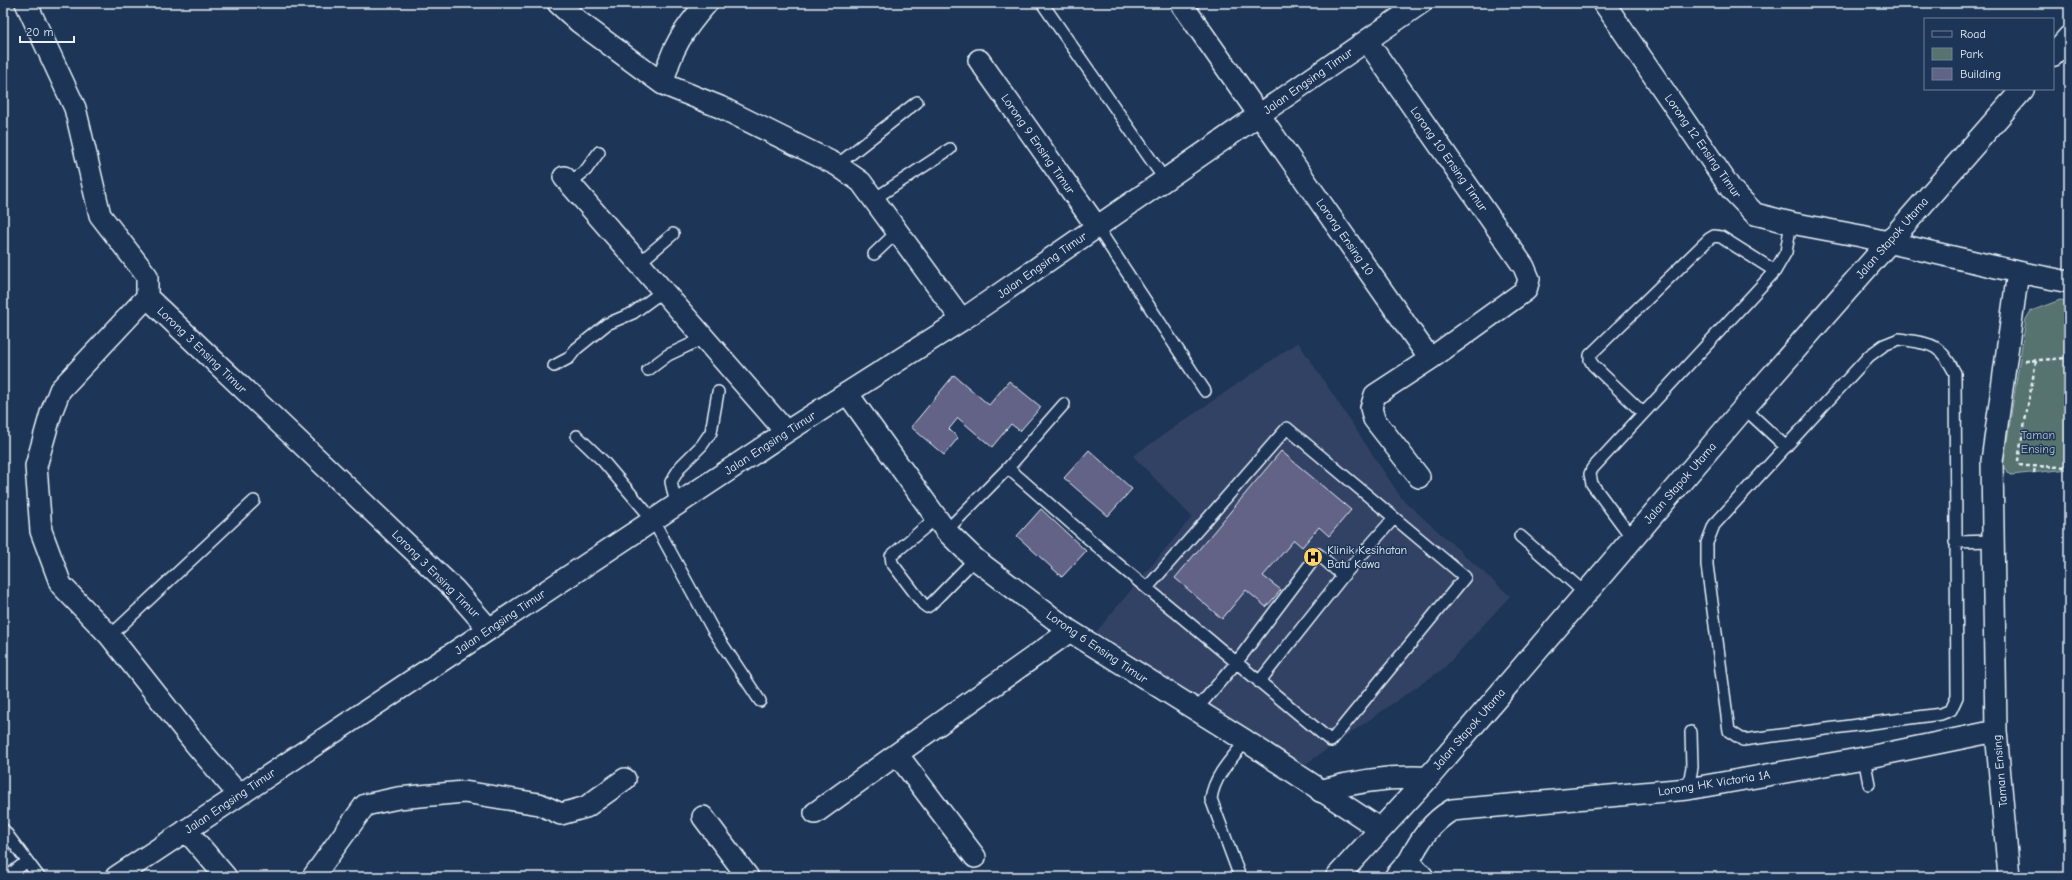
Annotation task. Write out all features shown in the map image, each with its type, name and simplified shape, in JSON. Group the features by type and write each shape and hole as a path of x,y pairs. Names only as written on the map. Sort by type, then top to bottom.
{"main road":[{"path":"2054,54 2069,37"},
{"name":"Jalan Stapok Utama","path":"1336,877 1428,778 1744,408 2022,90"},
{"path":"1321,791 1347,783 1404,777 1428,778"}],"street":[{"name":"Lorong 3 Ensing Timur","path":"26,3 75,108 100,216 147,276 147,297 454,589 489,629"},
{"path":"558,3 579,22 663,84 720,107 837,165 860,182 962,320"},
{"path":"663,84 667,63 678,40 688,25 707,3"},
{"name":"Lorong Ensing 10","path":"1181,3 1430,359"},
{"name":"Jalan Engsing Timur","path":"116,877 676,504 962,320 1422,3"},
{"name":"Lorong 12 Ensing Timur","path":"1604,3 1731,189 1755,214 1791,223 1888,242"},
{"name":"Lorong 10 Ensing Timur","path":"1367,41 1524,268 1529,279 1526,290 1430,359"},
{"name":"Lorong 9 Ensing Timur","path":"979,60 1097,227"},
{"path":"567,180 786,432"},
{"path":"1888,242 2018,272 2069,282"},
{"name":"Taman Ensing","path":"2009,877 1996,731 1992,461 2018,272"},
{"path":"147,297 60,390 51,413 36,466 41,531 61,585 110,636 197,746 239,795"},
{"path":"1419,477 1374,419 1371,408 1375,395 1430,359"},
{"name":"Lorong 6 Ensing Timur","path":"847,393 941,524 974,559 1070,631 1195,711 1246,741 1380,829"},
{"path":"815,813 1070,631"},
{"name":"Lorong HK Victoria 1A","path":"1410,861 1418,842 1429,828 1452,810 1688,789 1864,758 1996,731"},
{"path":"897,754 975,857"},
{"path":"313,877 366,805 398,798 464,792 539,804 562,814 586,807 626,779"},
{"path":"703,817 748,877"},
{"path":"186,830 226,877"},
{"path":"1395,877 1410,861 1423,877"}],"lane":[{"path":"1042,3 1165,180"},
{"path":"837,165 917,102"},
{"path":"874,199 950,148"},
{"path":"567,180 586,170 599,152"},
{"path":"1632,538 1592,484 1590,474 1592,469 1775,271 1786,252 1791,223"},
{"path":"1097,227 1204,391"},
{"path":"874,254 897,232"},
{"path":"639,263 673,234"},
{"path":"1643,413 1593,365 1590,360 1590,355 1714,236 1722,237 1775,271"},
{"path":"554,366 569,358 576,349 607,324 633,313 663,291"},
{"path":"648,370 668,355 704,338"},
{"path":"1899,339 1931,344 1946,356 1955,373 1957,697 1951,710 1941,714 1743,740 1729,731 1707,565 1707,543 1714,525 1786,447 1869,356 1884,345 1899,339"},
{"path":"676,504 670,482 681,466 702,445 711,432 718,392"},
{"path":"974,559 927,607 923,604 892,563 892,556 941,524 1008,468 1064,404"},
{"path":"1744,408 1786,447"},
{"path":"1008,468 1147,588 1331,742 1465,577 1287,428 1147,588"},
{"path":"577,436 603,461 653,520 713,630 760,701"},
{"path":"110,636 254,500"},
{"path":"1259,682 1343,576 1394,518"},
{"path":"1520,536 1586,594"},
{"path":"1955,542 1993,541"},
{"path":"1195,711 1236,663 1318,554 1343,576"},
{"path":"1688,789 1692,767 1691,732"},
{"path":"1240,877 1211,799 1212,790 1226,765 1246,741"},
{"path":"1864,758 1869,784"},
{"path":"3,829 39,877"},
{"path":"7,877 28,861"}],"path":[{"path":"2020,361 2069,358"},
{"path":"2036,361 2018,460 2020,465 2035,467 2069,467"},
{"path":"2034,473 2035,467"}],"shaded area":[{"name":"Klinik Kesihatan Batu Kawa","path":"1298,342 1402,499 1510,596 1444,668 1300,768 1096,632 1192,517 1133,456"}],"green space":[{"name":"Taman Ensing","path":"2060,300 2067,301 2069,309 2069,469 2011,475 2003,467 2026,319 2031,311"}],"building":[{"path":"954,375 989,405 1009,381 1041,407 1020,431 1011,424 992,447 958,418 949,429 958,438 944,455 911,427"},
{"path":"1089,450 1132,489 1108,516 1064,478"},
{"path":"1281,451 1351,510 1329,536 1319,527 1302,547 1294,540 1263,576 1281,590 1266,607 1246,590 1222,619 1175,578"},
{"path":"1041,509 1086,551 1062,577 1017,536"}],"place":[{"name":"Klinik Kesihatan Batu Kawa","path":"1313,557"}]}
